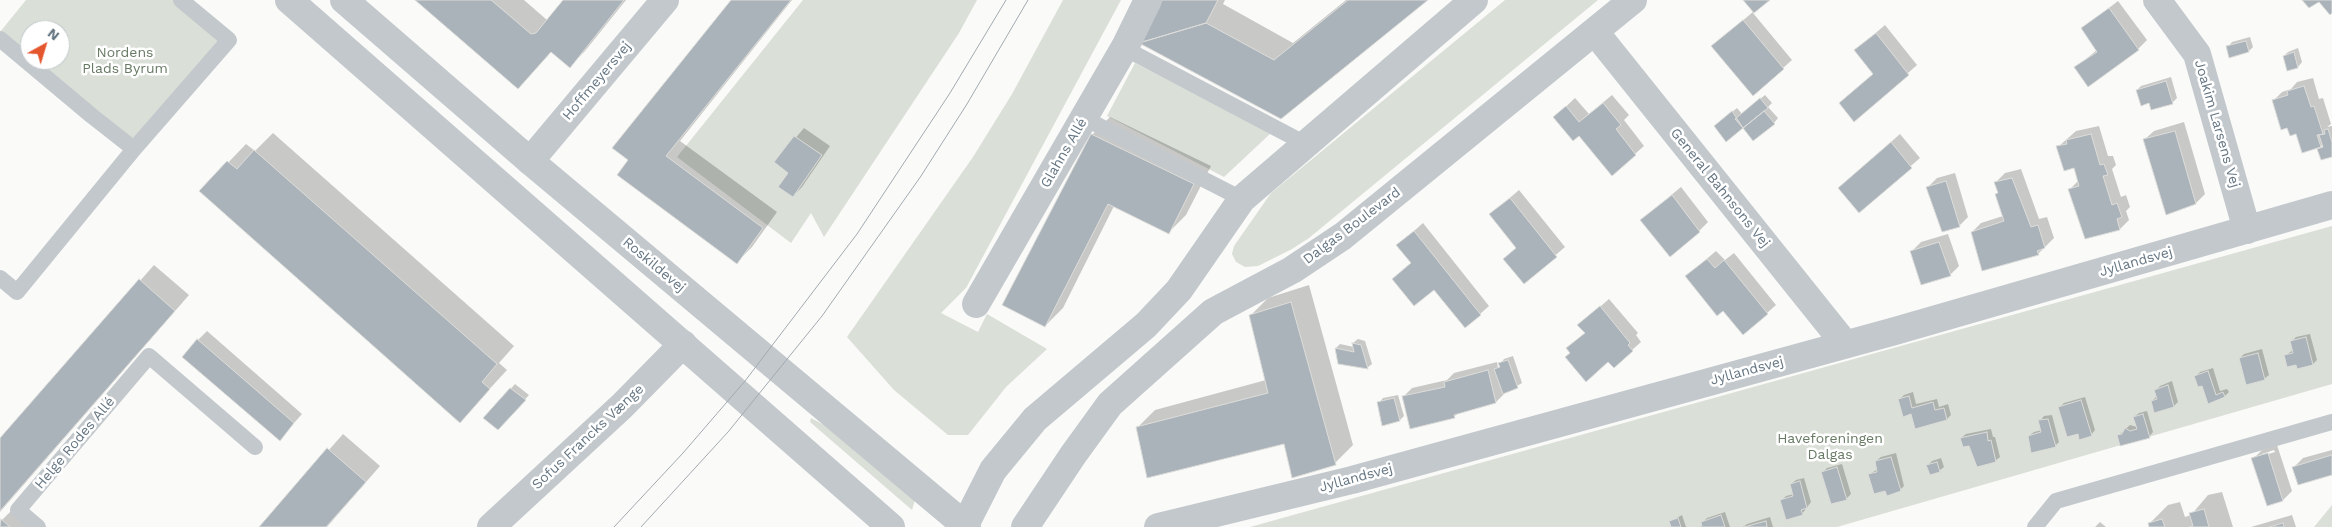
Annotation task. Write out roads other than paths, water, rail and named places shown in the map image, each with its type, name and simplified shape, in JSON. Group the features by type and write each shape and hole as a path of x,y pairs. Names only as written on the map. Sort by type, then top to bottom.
{"street":[{"path":"289,0 892,527"},
{"name":"Roskildevej","path":"344,0 530,162 965,526"},
{"name":"Hoffmeyersvej","path":"530,162 665,0"},
{"name":"Glahns Allé","path":"976,304 1124,48 1148,0"},
{"path":"965,526 993,470 1035,419 1146,325 1179,290 1242,199 1474,0"},
{"name":"Dalgas Boulevard","path":"1025,527 1072,455 1110,404 1213,312 1292,270 1343,236 1633,0"},
{"name":"Joakim Larsens Vej","path":"2157,0 2197,54 2247,230"},
{"name":"General Bahnsons Vej","path":"1595,32 1845,344"},
{"name":"Jyllandsvej","path":"1158,527 1361,477 1845,344 2332,205"},
{"name":"Sofus Francks Vænge","path":"491,527 622,406 711,313"}],"lane":[{"path":"0,278 17,292 134,149 229,40 181,0"},
{"path":"0,39 134,149"},
{"path":"1124,48 1306,144"},
{"path":"1084,118 1242,199"},
{"name":"Helge Rodes Allé","path":"38,527 18,510 149,356 255,447"},
{"path":"2035,527 2056,501 2332,422"}],"tram line":[{"path":"614,527 683,453 745,381 857,234 950,93 1006,0"},
{"path":"641,527 728,432 822,316 921,176 967,104 1028,0"}],"park label":[{"name":"Nordens Plads Byrum","path":"125,62"},
{"name":"Haveforeningen Dalgas","path":"1830,448"}]}
